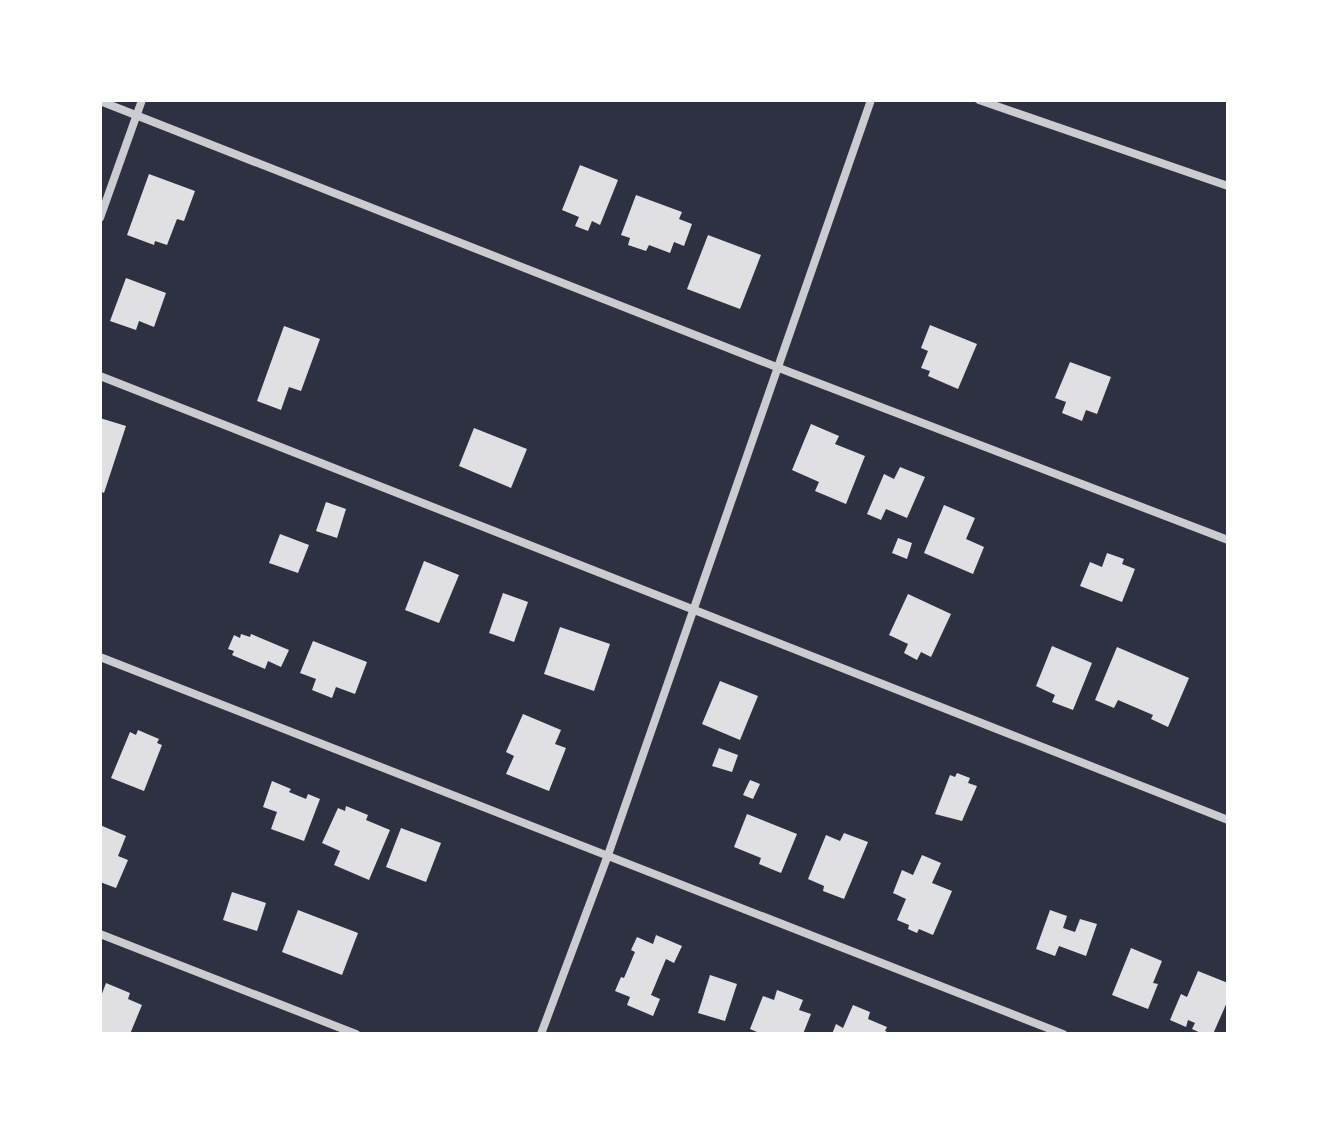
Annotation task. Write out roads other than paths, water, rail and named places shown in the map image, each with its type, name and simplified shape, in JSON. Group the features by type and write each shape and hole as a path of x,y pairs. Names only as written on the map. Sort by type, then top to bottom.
{"street":[{"path":"100,218 142,100"},
{"path":"541,1034 608,855 871,100"},
{"path":"979,100 1228,186"},
{"path":"100,101 779,368 1228,540"},
{"path":"100,376 1228,820"},
{"path":"100,657 1063,1034"},
{"path":"100,934 356,1034"}]}
